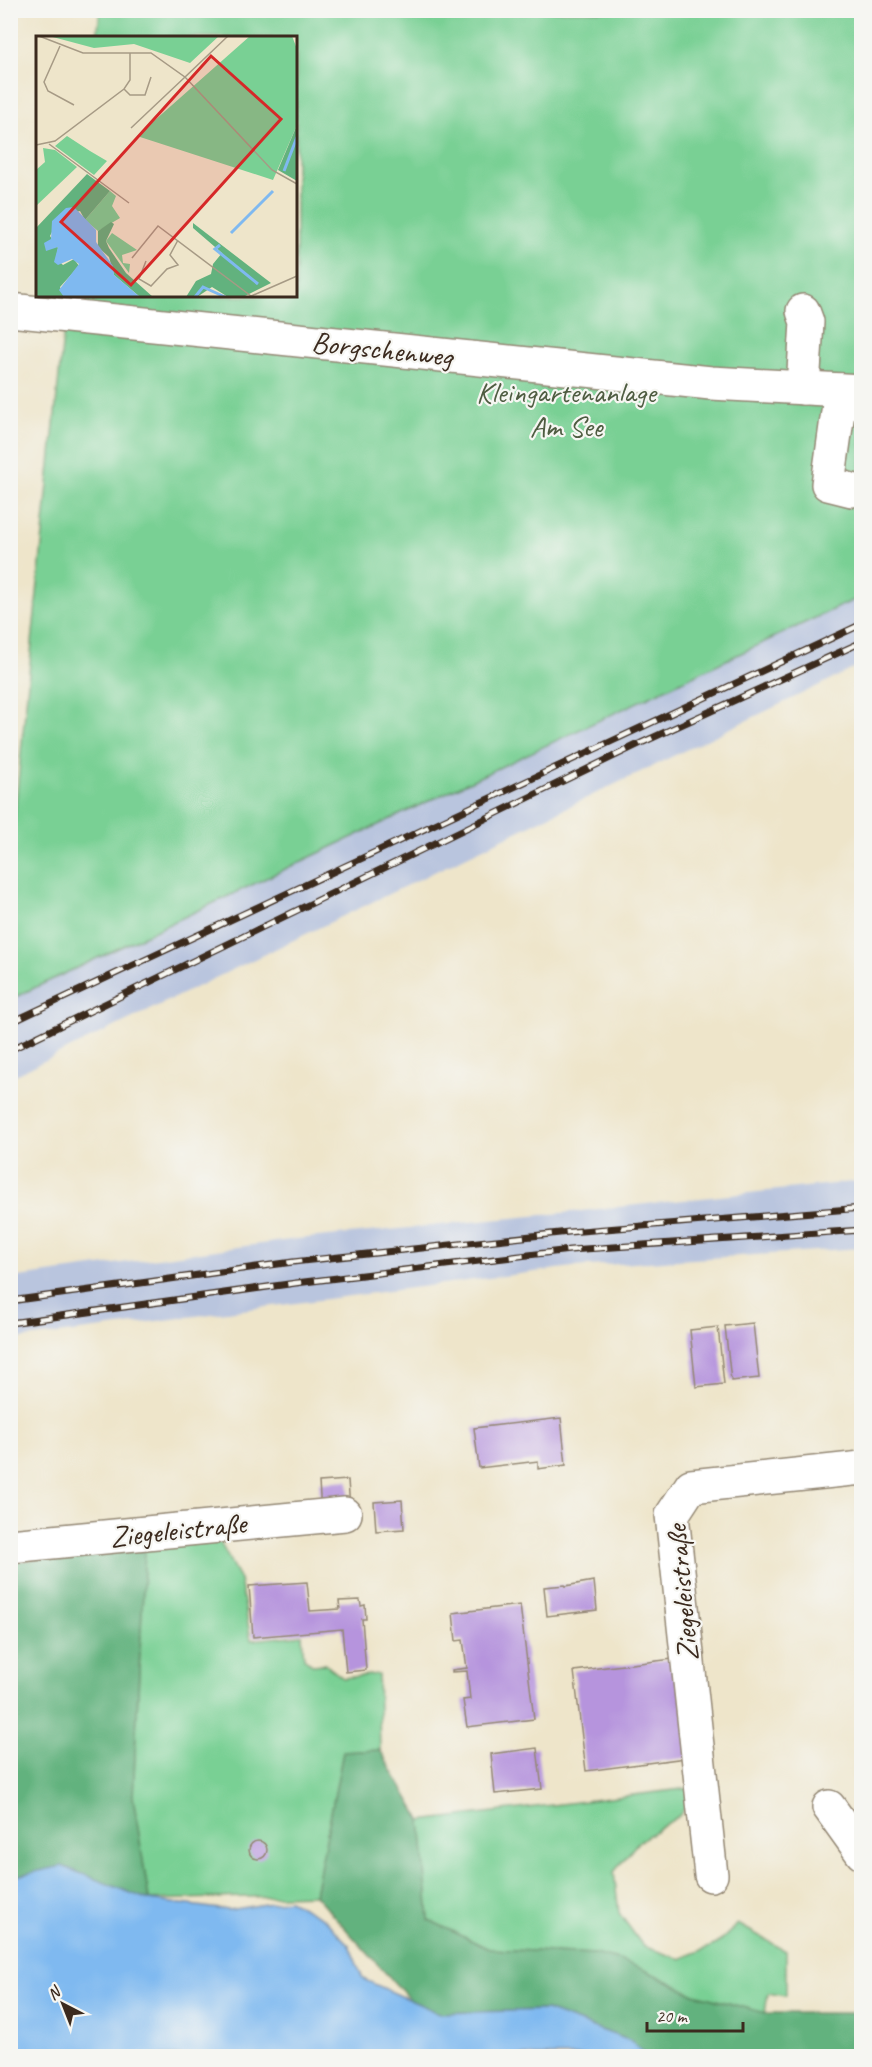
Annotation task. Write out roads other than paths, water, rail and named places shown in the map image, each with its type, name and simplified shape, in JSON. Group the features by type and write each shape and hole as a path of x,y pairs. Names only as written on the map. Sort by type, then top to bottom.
{"street":[{"name":"Borgschenweg","path":"10,310 711,383 851,390"},
{"path":"803,310 807,322 803,388"},
{"path":"851,390 828,484 852,490"},
{"name":"Ziegeleistraße","path":"711,1875 672,1515 691,1486 861,1468"},
{"name":"Ziegeleistraße","path":"10,1546 345,1514"},
{"path":"829,1807 861,1853"}],"water":[{"path":"62,1866 149,1900 229,1910 289,1900 323,1918 349,1945 363,1979 439,2013 546,2010 631,2041 647,2056 11,2056 11,1877"}],"railway":[{"path":"10,1023 862,624"},
{"path":"10,1050 639,744 862,642"},
{"path":"10,1301 293,1262 569,1232 862,1208"},
{"path":"10,1323 296,1283 570,1250 862,1230"}],"park label":[{"name":"Kleingartenanlage Am See","path":"566,409"}]}
